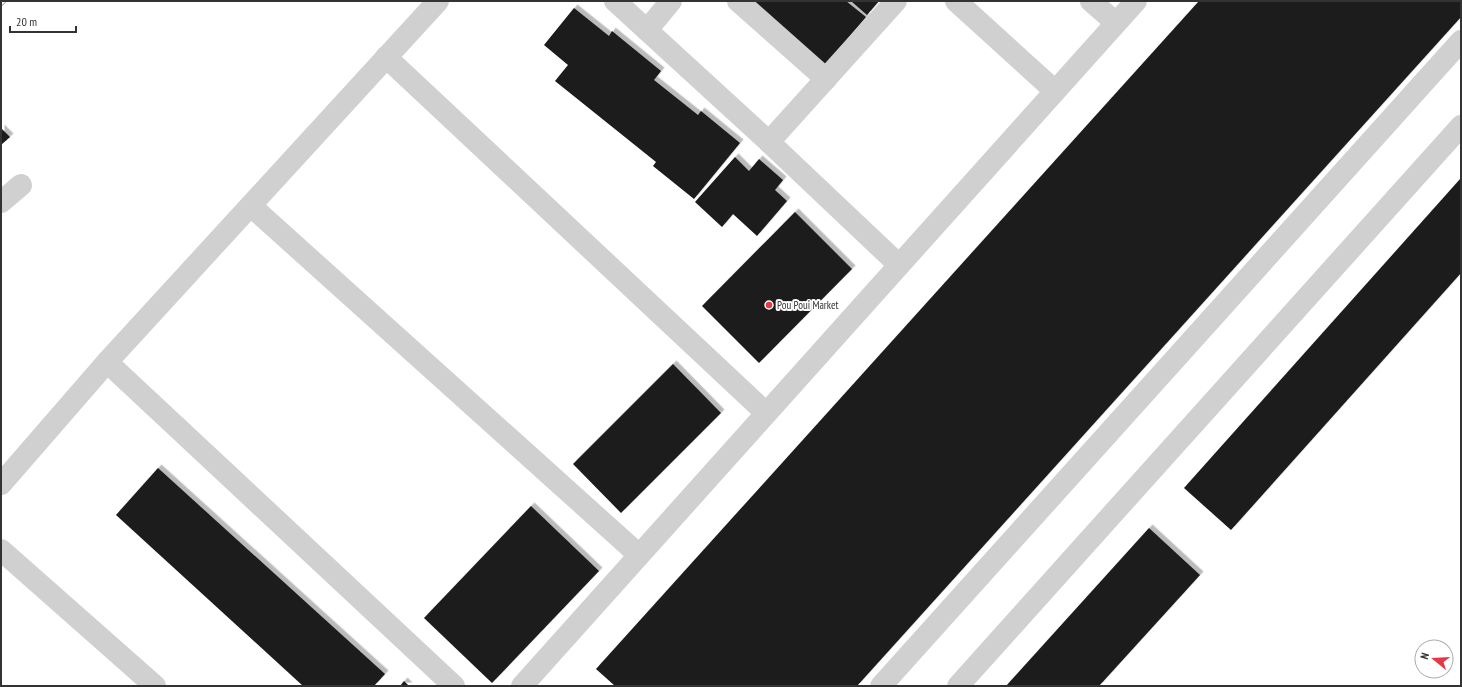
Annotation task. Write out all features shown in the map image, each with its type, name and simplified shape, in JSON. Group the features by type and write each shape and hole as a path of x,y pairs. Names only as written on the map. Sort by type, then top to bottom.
{"street":[{"path":"1,484 107,362 438,1"},
{"path":"615,1 769,142 898,265"},
{"path":"647,30 671,1"},
{"path":"738,1 826,79"},
{"path":"769,142 896,1"},
{"path":"956,1 1055,91"},
{"path":"1091,1 1116,23"},
{"path":"522,686 1136,1"},
{"path":"881,686 1461,41"},
{"path":"386,57 766,413"},
{"path":"958,686 1461,126"},
{"path":"1,202 21,185"},
{"path":"251,206 639,555"},
{"path":"107,362 454,686"},
{"path":"1,550 155,686"}],"building":[{"path":"747,1 846,1 866,17 824,66"},
{"path":"851,1 879,1 867,15"},
{"path":"1199,1 1461,1 1461,17 857,686 615,686 596,669"},
{"path":"574,8 609,36 612,31 661,71 654,80 698,115 701,111 740,143 694,199 653,166 656,162 555,81 568,65 544,45"},
{"path":"1,128 10,137 1,145"},
{"path":"735,157 749,171 759,159 783,180 775,190 787,201 757,236 733,214 722,227 695,202"},
{"path":"1461,178 1461,273 1231,530 1184,488"},
{"path":"795,212 852,269 759,363 702,306"},
{"path":"673,364 721,413 621,513 573,464"},
{"path":"158,468 385,674 374,686 303,686 116,515"},
{"path":"531,506 599,571 492,683 424,618"},
{"path":"1149,528 1200,575 1099,686 1006,686"},
{"path":"404,681 409,686 400,686"}],"railway":[{"path":"1,4 4,1"}],"place":[{"name":"Pou Poui Market","path":"769,305"}]}
